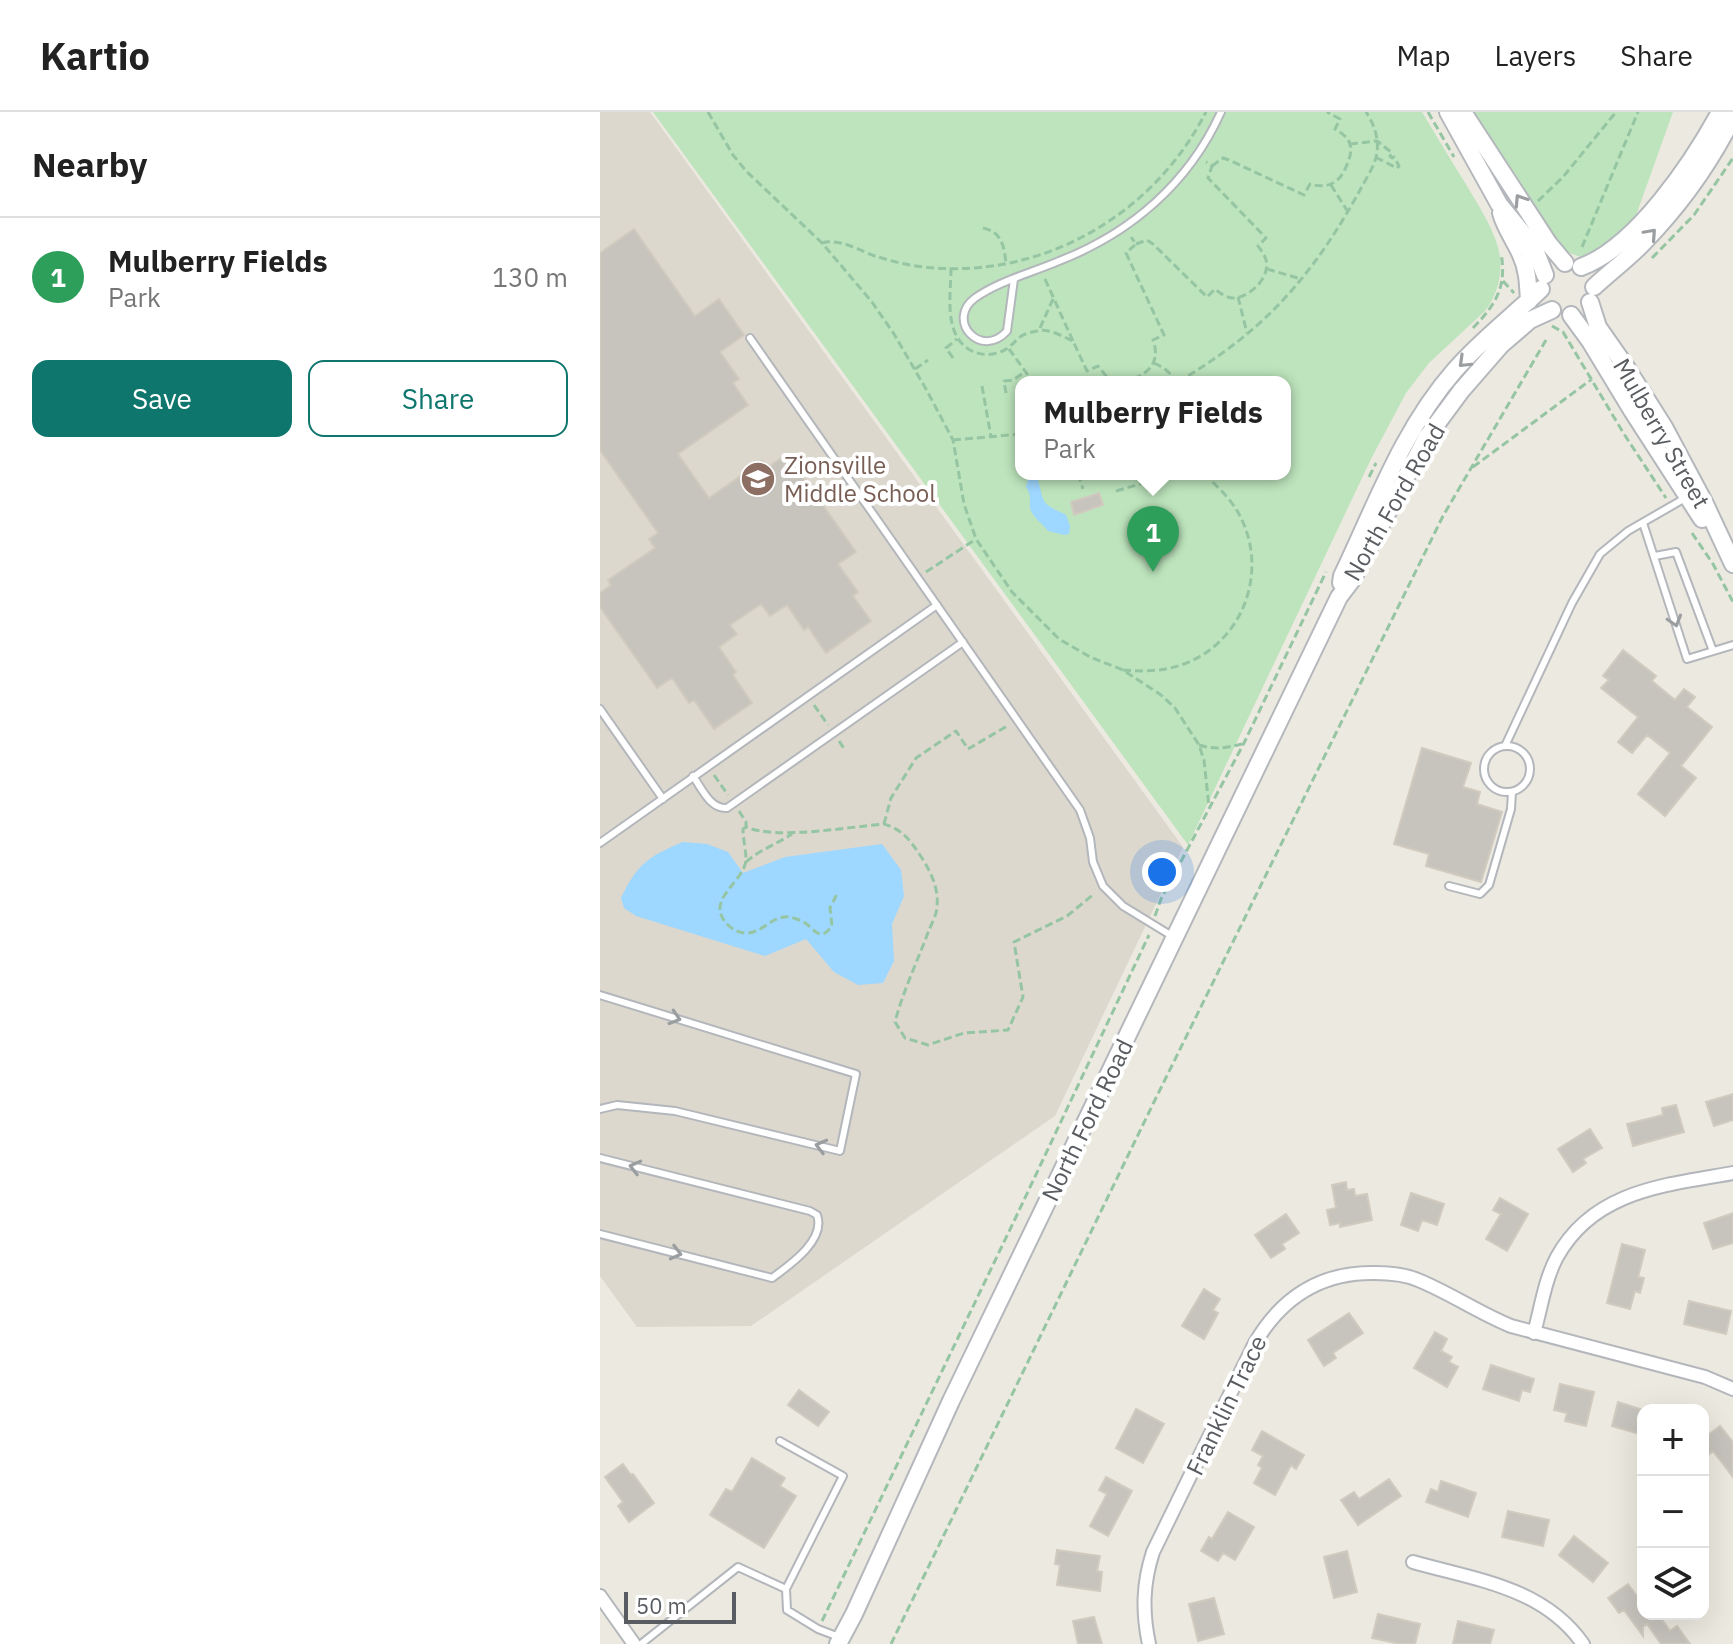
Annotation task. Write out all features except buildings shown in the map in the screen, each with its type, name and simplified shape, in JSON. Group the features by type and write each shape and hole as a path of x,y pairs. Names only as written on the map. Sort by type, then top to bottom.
{"main road":[{"path":"1448,112 1499,204 1534,247 1534,291"},
{"path":"1463,112 1549,244 1573,265 1587,272 1592,294"},
{"path":"1534,291 1557,265 1591,264 1612,251 1650,214 1681,175 1720,112"},
{"path":"1499,204 1503,221 1522,256 1534,291 1543,297 1553,318 1571,315 1585,308 1592,294 1681,201 1717,149 1733,117"},
{"name":"North Ford Road","path":"1339,597 1342,576 1397,458 1427,408 1456,369 1534,291"},
{"name":"Mulberry Street","path":"1571,315 1733,564 1664,427 1598,327 1592,294"},
{"name":"North Ford Road","path":"839,1641 967,1366 1339,597 1352,580 1427,437 1461,391 1501,345 1530,320 1553,318"}],"street":[{"path":"1534,1333 1557,1257 1592,1214 1636,1193 1733,1173"},
{"name":"Franklin Trace","path":"1149,1644 1143,1610 1147,1570 1153,1552 1255,1343 1266,1324 1297,1295 1329,1279 1345,1274 1396,1274 1416,1279 1491,1318 1534,1333 1705,1377 1733,1389"},
{"path":"1413,1562 1523,1594 1560,1618 1583,1644"},
{"path":"600,1596 634,1644"}],"lane":[{"path":"1014,279 1007,331 999,339 977,340 963,323 966,306 983,293 1014,279 1079,253 1125,228 1177,180 1209,138 1221,112"},
{"path":"750,338 1080,810 1090,838 1093,862 1103,886 1123,906 1175,938"},
{"path":"1505,746 1572,603 1600,554 1628,531 1687,497"},
{"path":"1643,523 1687,659 1733,645"},
{"path":"1655,556 1676,552 1713,651"},
{"path":"600,843 937,605"},
{"path":"693,776 714,806 727,808 963,642"},
{"path":"600,709 663,799"},
{"path":"1505,746 1519,750 1529,762 1529,777 1512,792 1504,792 1491,785 1484,772 1491,752 1505,746"},
{"path":"1449,886 1480,894 1489,885 1511,809 1512,792"},
{"path":"600,995 856,1074 840,1151 675,1111 617,1105 600,1109"},
{"path":"600,1158 810,1211 817,1215 820,1223 817,1233 796,1260 772,1278 600,1234"},
{"path":"780,1441 843,1476 786,1589 787,1610 839,1641"},
{"path":"641,1644 738,1567 786,1589"}],"path":[{"path":"708,112 733,155 747,172 822,243 872,302 894,334 953,440 964,504 976,539 1012,592 1059,639 1090,657 1123,670 1175,708 1199,745 1204,760 1209,807"},
{"path":"822,243 838,242 879,257 917,266 951,268 1006,263 1059,247 1085,236 1140,199 1175,162 1206,112"},
{"path":"1139,376 1154,363 1156,352 1153,340 1164,335 1126,253 1147,240 1207,297 1215,289 1227,297 1238,297 1253,289 1267,269 1266,258 1258,246 1266,238 1208,178 1212,166 1223,158 1304,195 1310,184 1331,185 1339,180 1351,156 1346,137 1335,129 1340,119 1327,112"},
{"path":"1188,376 1247,333 1283,300 1330,242 1376,158 1377,141 1366,112"},
{"path":"1428,112 1457,162"},
{"path":"1538,201 1563,177 1616,112"},
{"path":"1582,247 1638,112"},
{"path":"1350,144 1377,141 1391,152 1390,156 1399,166 1397,168 1376,158"},
{"path":"1206,162 1212,166"},
{"path":"1331,185 1348,212"},
{"path":"983,228 1000,237 1006,263"},
{"path":"1131,237 1136,244"},
{"path":"1500,247 1503,265"},
{"path":"951,268 953,329 957,339 966,347 983,355 993,354 1009,349 1022,335 1039,329 1073,341"},
{"path":"1267,269 1301,279"},
{"path":"1045,279 1087,371 1098,366 1106,376"},
{"path":"1503,281 1534,291"},
{"path":"1238,297 1247,333"},
{"path":"1039,329 1053,299"},
{"path":"1553,318 1672,506"},
{"path":"953,358 946,348 957,339"},
{"path":"891,1644 1436,530 1546,340"},
{"path":"1009,349 1029,376"},
{"path":"915,369 928,360"},
{"path":"1154,363 1173,376"},
{"path":"1019,376 1026,371"},
{"path":"1006,393 1004,381 1015,378"},
{"path":"1470,469 1592,379"},
{"path":"982,386 991,437"},
{"path":"953,440 1015,435"},
{"path":"1080,480 1083,489"},
{"path":"1116,491 1146,480"},
{"path":"1123,670 1146,672 1182,665 1198,658 1225,636 1245,605 1253,575 1247,532 1239,513 1211,480"},
{"path":"1692,532 1733,602"},
{"path":"926,572 976,539"},
{"path":"808,697 845,750"},
{"path":"884,824 891,798 916,758 956,731 968,749 1017,720"},
{"path":"1199,745 1223,749 1244,743"},
{"path":"704,768 714,776 746,822 743,829 746,862"},
{"path":"746,827 762,832 796,832 884,824 897,828 909,839 936,886 937,906 895,1022 905,1038 928,1045 964,1033 1008,1030 1023,997 1014,942 1067,916 1103,886"},
{"path":"796,832 755,853 746,862 721,901 725,922 740,932 755,932 783,916 800,920 817,933 828,932 832,926 830,908 837,894"},
{"path":"818,1629 1146,942"}],"shaded area":[{"name":"Zionsville Middle School","path":"600,112 650,112 1183,847 1055,1116 751,1326 637,1327 600,1276"}],"green space":[{"path":"653,112 1422,112 1492,231 1498,247 1500,272 1490,304 1429,363 1406,393 1372,457 1188,845"},
{"path":"1471,112 1673,112 1634,221 1606,248 1584,258 1560,247"}],"water":[{"path":"1028,480 1038,480 1045,503 1066,515 1069,534 1048,531 1030,508 1030,495 1026,487"},
{"path":"683,842 707,844 728,852 743,873 785,857 882,844 901,870 904,896 892,924 894,961 883,983 858,985 834,972 806,939 765,956 636,916 624,908 621,898 645,862"}],"place":[{"name":"Zionsville Middle School","path":"758,479"},
{"name":"Mulberry Fields","path":"1153,572"}]}
